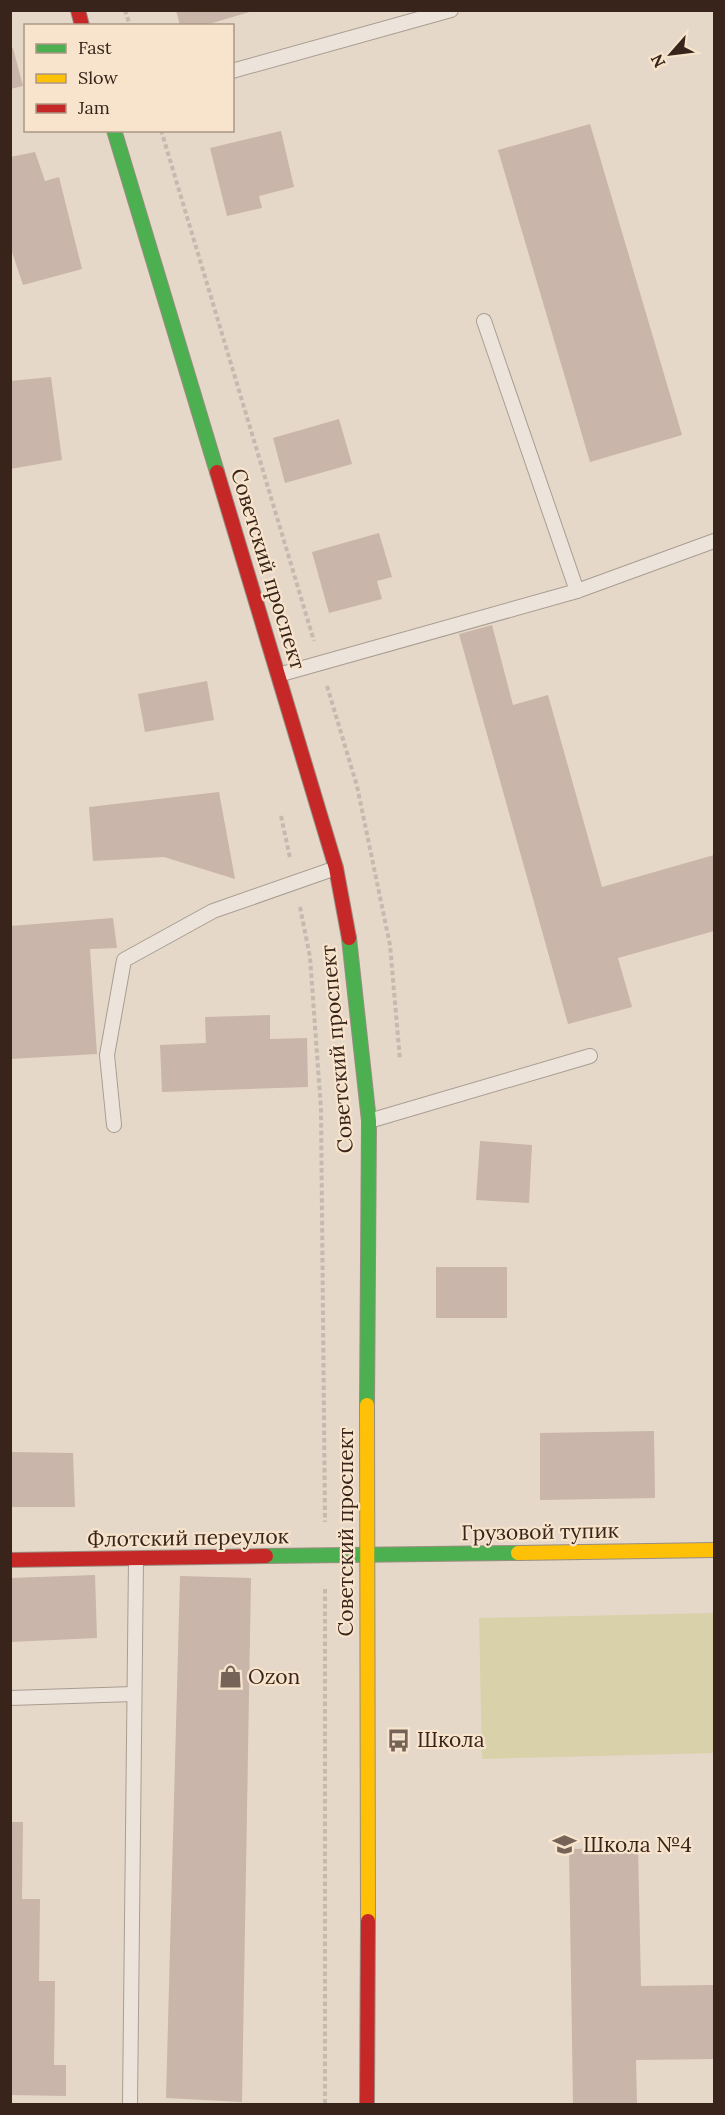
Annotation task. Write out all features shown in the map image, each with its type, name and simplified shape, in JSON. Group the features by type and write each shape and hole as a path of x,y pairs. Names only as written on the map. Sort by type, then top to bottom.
{"street":[{"name":"Советский проспект","path":"115,132 336,868 351,951 369,1121 366,1557 369,1741 367,2104"},
{"name":"Грузовой тупик","path":"366,1557 714,1550"},
{"name":"Флотский переулок","path":"10,1560 366,1557"}],"lane":[{"path":"234,70 451,10"},
{"path":"484,321 577,591"},
{"path":"278,675 577,591 714,542"},
{"path":"114,1125 107,1055 124,960 213,911 336,868"},
{"path":"369,1121 590,1056"},
{"path":"130,2104 136,1559"},
{"path":"10,1698 134,1694"}],"path":[{"path":"280,809 310,957 321,1109 325,1557 325,2104"}],"shaded area":[{"path":"714,1613 714,1753 482,1759 479,1618"}],"building":[{"path":"176,10 253,10 209,24 180,24"},
{"path":"13,48 23,86 10,89 10,49"},
{"path":"590,124 682,435 590,462 498,150"},
{"path":"281,131 294,187 259,196 262,208 227,216 210,148"},
{"path":"35,152 45,181 59,177 82,269 23,285 10,246 10,157"},
{"path":"51,377 62,460 10,469 10,381"},
{"path":"339,419 352,464 285,483 273,438"},
{"path":"379,533 392,577 377,581 382,599 329,613 312,552"},
{"path":"492,625 513,705 548,695 602,887 714,855 714,931 618,958 632,1007 568,1024 459,634"},
{"path":"207,681 214,720 145,732 138,694"},
{"path":"219,792 235,879 164,857 93,861 89,807"},
{"path":"113,918 117,948 90,949 97,1054 10,1059 10,926"},
{"path":"270,1015 270,1039 307,1038 308,1087 162,1092 160,1045 206,1043 205,1017"},
{"path":"480,1141 532,1145 529,1203 476,1200"},
{"path":"436,1267 507,1267 507,1318 436,1318"},
{"path":"654,1431 655,1498 540,1500 540,1433"},
{"path":"10,1452 73,1453 75,1507 10,1507"},
{"path":"95,1575 97,1638 10,1642 10,1578"},
{"path":"180,1576 251,1578 242,2102 166,2098"},
{"path":"10,1822 23,1822 22,1899 40,1899 39,1981 55,1981 54,2065 66,2065 66,2096 10,2095"},
{"path":"638,1848 641,1986 714,1985 714,2059 636,2060 637,2104 573,2104 569,1849"}],"traffic: fast":[{"path":"115,132 217,472"},
{"path":"349,938 369,1121 367,1405"},
{"path":"266,1556 518,1553"}],"traffic: slow":[{"path":"367,1405 368,1921"},
{"path":"518,1553 714,1550"}],"traffic: jam":[{"path":"78,10 82,24"},
{"path":"217,472 336,868 349,938"},
{"path":"10,1560 266,1556"},
{"path":"367,2104 368,1921"}],"place":[{"name":"Ozon","path":"230,1677"},
{"name":"Школа","path":"399,1740"},
{"name":"Школа №4","path":"565,1845"}]}
